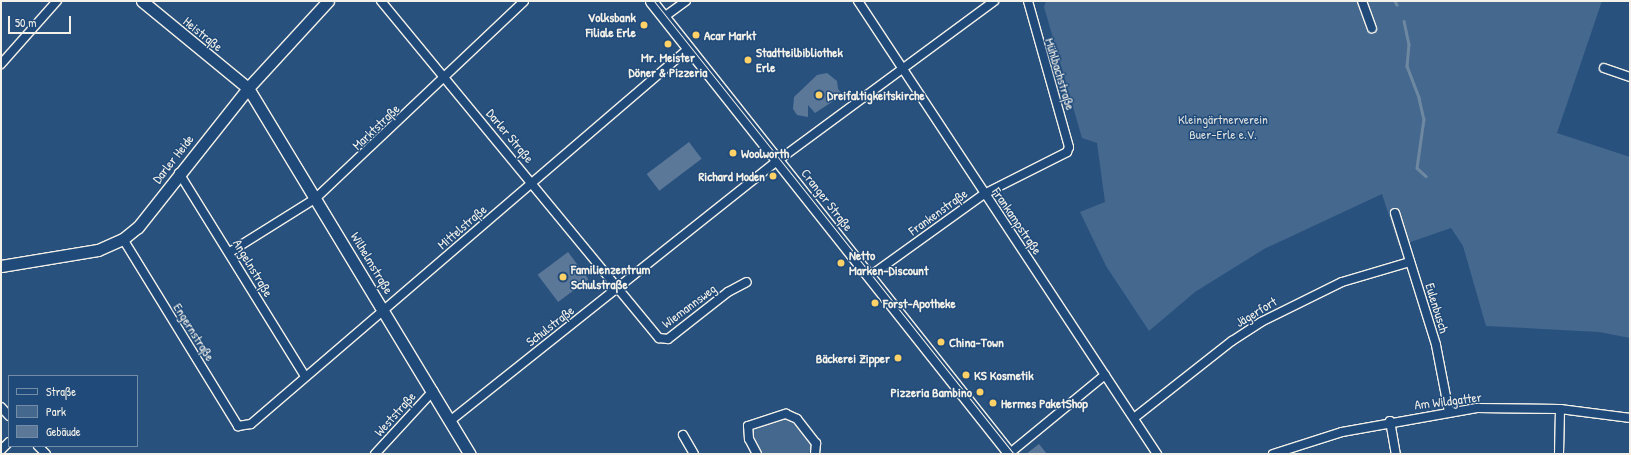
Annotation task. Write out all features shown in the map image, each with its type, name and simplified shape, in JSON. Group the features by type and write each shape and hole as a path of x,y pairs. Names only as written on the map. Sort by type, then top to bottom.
{"street":[{"path":"1,64 57,1"},
{"name":"Heistraße","path":"142,1 248,88"},
{"name":"Darler Heide","path":"1,266 85,253 123,238 138,227 179,173 248,88 328,1"},
{"name":"Darler Straße","path":"381,1 533,182 618,288"},
{"name":"Marktstraße","path":"230,252 316,198 445,78 524,1"},
{"name":"Cranger Straße","path":"651,1 1010,454"},
{"path":"664,17 686,1"},
{"name":"Frankampstraße","path":"858,1 984,194 1134,418 1156,454"},
{"name":"Schulstraße","path":"450,421 778,161 994,1"},
{"name":"Mühlbachstraße","path":"1028,1 1069,147 1067,152"},
{"path":"1362,1 1372,28"},
{"name":"Mittelstraße","path":"251,424 305,376 689,48"},
{"path":"1604,68 1630,76"},
{"name":"Wilhelmstraße","path":"248,88 384,309 470,454"},
{"name":"Frankenstraße","path":"870,276 984,194 1067,152"},
{"name":"Angelnstraße","path":"179,173 230,252 305,376"},
{"name":"Eulenbusch","path":"1394,214 1436,346 1449,412"},
{"name":"Engernstraße","path":"123,238 238,426 251,424"},
{"name":"Jägerfort","path":"1134,418 1193,370 1261,322 1342,282 1410,262"},
{"name":"Wiemannsweg","path":"618,288 659,338 668,339 728,292 747,282"},
{"path":"1010,454 1105,375"},
{"name":"Weststraße","path":"375,454 433,390"},
{"path":"1,407 8,415"},
{"name":"Am Wildgatter","path":"1273,454 1342,432 1390,421 1449,412 1504,407 1560,409 1630,418"},
{"path":"1559,454 1560,409"},
{"path":"757,454 749,439 748,426 786,414 797,418 816,443 815,454"},
{"path":"1390,421 1396,454"},
{"path":"683,435 694,454"}],"green space":[{"name":"Kleingärtnerverein Buer-Erle e.V.","path":"1046,1 1602,1 1557,133 1630,157 1630,338 1599,332 1486,326 1463,246 1451,228 1399,246 1382,194 1264,249 1195,292 1149,331 1106,266 1080,212 1105,202 1097,143 1082,138 1044,7"},
{"path":"788,418 813,445 812,450 807,454 761,454 750,433 753,427"}],"building":[{"name":"Dreifaltigkeitskirche","path":"827,73 837,81 838,89 845,97 838,95 838,98 815,113 808,105 808,117 797,115 793,109 794,97 817,75"},
{"path":"689,142 702,159 659,191 647,174"},
{"name":"Familienzentrum Schulstraße","path":"568,252 588,279 558,302 538,275"},
{"path":"1039,444 1047,454 1026,454"}],"waterway":[{"path":"1395,1 1397,5"},
{"path":"1404,21 1409,44 1407,66 1419,98 1424,119 1417,168 1426,176"}],"tram line":[{"path":"654,1 1014,454"}],"place":[{"name":"Volksbank Filiale Erle","path":"644,25"},
{"name":"Acar Markt","path":"696,35"},
{"name":"Mr. Meister Döner & Pizzeria","path":"668,44"},
{"name":"Stadtteilbibliothek Erle","path":"748,60"},
{"name":"Dreifaltigkeitskirche","path":"819,95"},
{"name":"Woolworth","path":"733,153"},
{"name":"Richard Moden","path":"773,176"},
{"name":"Netto Marken-Discount","path":"841,263"},
{"name":"Familienzentrum Schulstraße","path":"563,277"},
{"name":"Forst-Apotheke","path":"875,303"},
{"name":"China-Town","path":"941,342"},
{"name":"Bäckerei Zipper","path":"898,358"},
{"name":"KS Kosmetik","path":"966,375"},
{"name":"Pizzeria Bambino","path":"980,392"},
{"name":"Hermes PaketShop","path":"993,403"}]}
